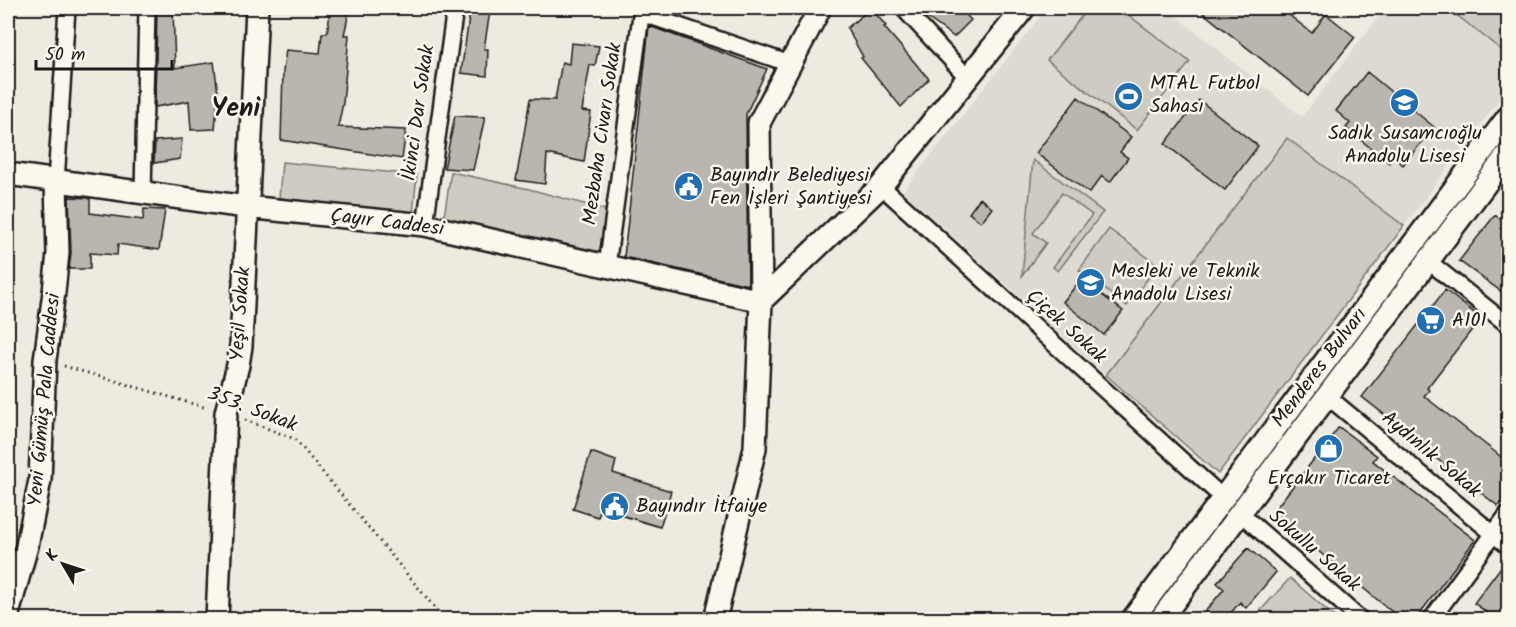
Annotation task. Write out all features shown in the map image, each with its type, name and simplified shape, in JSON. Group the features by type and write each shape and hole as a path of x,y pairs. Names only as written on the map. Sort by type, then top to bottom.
{"street":[{"path":"56,182 67,8"},
{"path":"143,193 147,8"},
{"name":"Yeşil Sokak","path":"217,620 226,414 241,346 257,8"},
{"name":"İkinci Dar Sokak","path":"425,225 455,8"},
{"path":"715,620 755,448 761,301 759,123 820,8"},
{"path":"903,8 968,78"},
{"path":"761,301 882,186 1024,8"},
{"path":"641,10 790,64"},
{"name":"Mezbaha Civarı Sokak","path":"607,266 641,10"},
{"name":"Menderes Bulvarı","path":"1132,620 1509,117"},
{"name":"Menderes Bulvarı","path":"1160,620 1509,154"},
{"name":"Çayır Caddesi","path":"8,174 246,207 425,225 761,301"},
{"name":"Yeni Gümüş Pala Caddesi","path":"8,614 27,546 40,480 45,360 58,253 56,182"},
{"name":"Çiçek Sokak","path":"882,186 1223,498"},
{"path":"1428,261 1509,325"},
{"name":"Aydınlık Sokak","path":"1327,396 1509,546"},
{"name":"Sokullu Sokak","path":"1240,513 1361,620"},
{"path":"1431,620 1509,514"}],"path":[{"name":"353. Sokak","path":"45,360 226,414 295,439 445,620"}],"shaded area":[{"name":"Mesleki ve Teknik Anadolu Lisesi","path":"1047,8 1166,8 1302,117 1385,8 1508,8 1508,88 1404,226 1287,138 1106,375 903,191"},
{"name":"MTAL Futbol Sahası","path":"1088,8 1119,8 1190,62 1137,130 1047,60"},
{"path":"1452,8 1508,8 1508,55 1450,10"},
{"path":"1287,138 1404,226 1218,474 1106,375"},
{"path":"1033,160 1103,212 1058,271 1053,267 1092,215 1062,193 1033,233 1046,243 1022,276"},
{"path":"282,162 417,175 413,213 279,198"},
{"path":"451,172 529,189 606,210 600,252 444,217"},
{"path":"1109,229 1158,265 1127,306 1079,270"},
{"path":"1290,578 1337,619 1253,619"}],"building":[{"path":"157,8 173,8 175,68 214,62 218,94 215,129 191,130 189,101 155,107"},
{"path":"331,8 350,8 344,35 349,35 343,103 338,127 406,130 402,159 281,140 283,71 286,50 320,53 322,33 327,33"},
{"path":"871,8 886,26 884,27 929,79 901,107 861,58 863,57 847,28"},
{"path":"936,8 974,8 967,16 971,20 954,37 926,17"},
{"path":"1197,8 1280,8 1312,33 1326,14 1355,37 1308,96"},
{"path":"470,11 490,11 484,49 488,49 487,76 461,73"},
{"name":"Bayındır Belediyesi Fen İşleri Şantiyesi","path":"649,26 767,69 746,114 748,285 624,257"},
{"path":"571,43 599,46 595,66 590,65 582,111 591,112 584,162 547,154 545,184 516,180 530,99 555,100 562,62 569,64"},
{"path":"1367,72 1434,127 1403,165 1393,157 1389,163 1346,128 1350,123 1336,111"},
{"path":"1078,97 1131,137 1120,152 1128,158 1110,182 1102,176 1089,193 1036,153"},
{"path":"1199,100 1258,146 1225,190 1165,144"},
{"path":"455,116 485,117 473,170 444,168"},
{"path":"182,139 180,159 154,163 155,141"},
{"path":"69,197 90,198 90,213 143,220 144,209 165,210 159,250 118,244 117,255 90,253 90,269 69,269 71,253"},
{"path":"980,198 992,208 981,222 969,213"},
{"path":"1495,215 1509,226 1509,297 1459,261"},
{"path":"1081,279 1123,311 1104,335 1063,302"},
{"path":"1445,290 1481,318 1427,388 1429,390 1424,396 1509,463 1509,493 1498,506 1406,435 1408,433 1362,397"},
{"path":"1339,427 1377,456 1373,461 1475,540 1415,620 1402,620 1272,513"},
{"path":"591,452 616,461 613,473 671,491 660,527 601,509 598,517 573,509"},
{"path":"1248,548 1276,572 1246,608 1240,602 1225,620 1198,620 1224,589 1217,583"},
{"path":"1509,556 1509,620 1497,620 1474,603"}],"place":[{"name":"MTAL Futbol Sahası","path":"1129,96"},
{"name":"Sadık Susamcıoğlu Anadolu Lisesi","path":"1405,103"},
{"name":"Bayındır Belediyesi Fen İşleri Şantiyesi","path":"689,187"},
{"name":"Mesleki ve Teknik Anadolu Lisesi","path":"1090,283"},
{"name":"A101","path":"1431,321"},
{"name":"Erçakır Ticaret","path":"1329,449"},
{"name":"Bayındır İtfaiye","path":"615,507"}],"district":[{"name":"Yeni","path":"236,109"}]}
